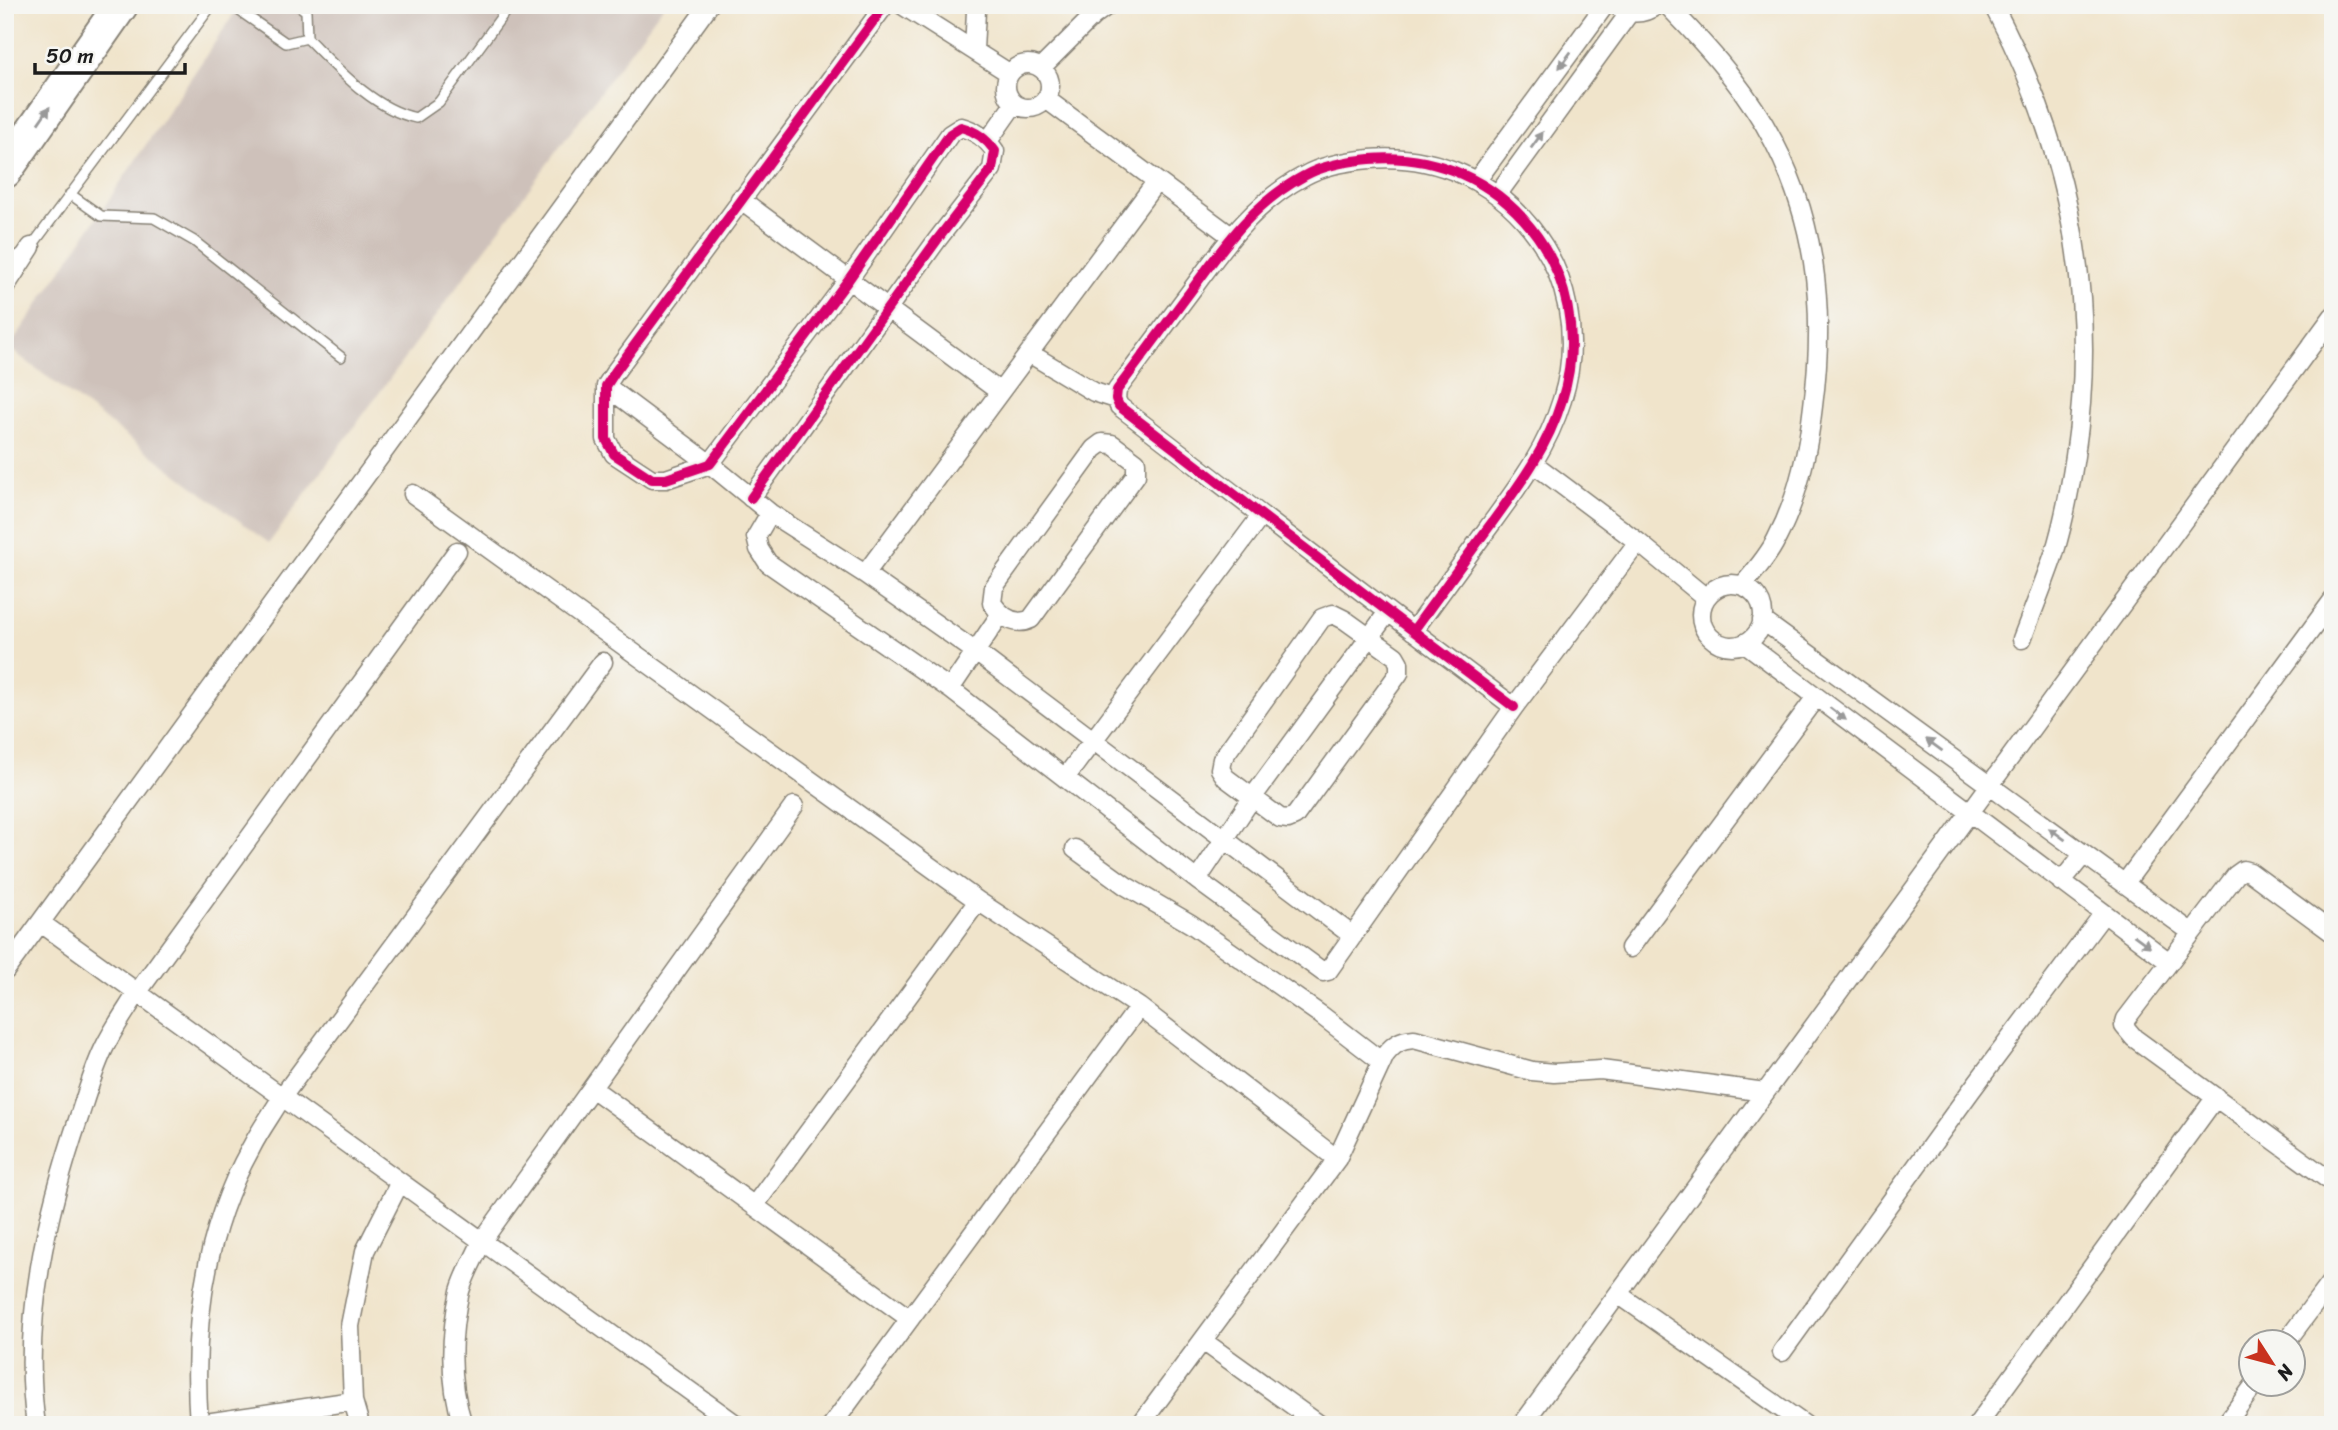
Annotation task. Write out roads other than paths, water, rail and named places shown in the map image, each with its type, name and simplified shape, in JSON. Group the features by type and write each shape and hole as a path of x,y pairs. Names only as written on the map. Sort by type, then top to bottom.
{"highway":[{"path":"5,171 121,5"}],"street":[{"path":"5,971 709,5"},
{"path":"751,498 992,169 995,151 988,141 972,130 961,127 950,134 849,279 710,464 666,479 652,479 614,454 606,439 606,386 740,199 885,5"},
{"path":"902,5 1009,72"},
{"path":"973,5 976,11 974,50"},
{"path":"1041,68 1093,16 1108,5"},
{"path":"1477,180 1605,5"},
{"path":"1497,195 1624,9 1648,11 1657,5"},
{"path":"1667,5 1732,75 1765,125 1791,179 1811,241 1819,301 1819,363 1810,437 1795,495 1777,540 1743,585"},
{"path":"1993,5 2015,47 2040,107 2060,169 2074,232 2082,296 2084,361 2080,426 2070,490 2054,553 2022,639"},
{"path":"1024,64 1041,68 1050,82 1046,99 1031,108 1014,104 1005,89 1009,72 1024,64"},
{"path":"1046,99 1231,236"},
{"path":"988,141 1014,104"},
{"path":"1413,631 1534,464 1551,431 1563,398 1572,353 1566,293 1548,253 1528,222 1477,180 1436,164 1392,157 1349,161 1306,174 1269,197 1231,236 1118,390 1116,399 1119,406 1261,516 1413,631 1514,707"},
{"path":"864,574 1156,182"},
{"path":"740,199 1000,392"},
{"path":"5,286 31,247"},
{"path":"1522,1425 2333,316"},
{"path":"1029,353 1094,392 1116,399"},
{"path":"606,386 770,513 976,652 1353,936"},
{"path":"1127,453 1144,425"},
{"path":"1102,443 1112,444 1127,453 1136,462 1136,475 1031,619 1018,622 1000,615 992,603 994,587 1094,449 1102,443"},
{"path":"1534,464 1638,542 1706,598"},
{"path":"413,494 978,901 1139,1007 1337,1159"},
{"path":"770,513 756,537 758,550 768,564 950,689 1197,880 1322,972 1328,971 1514,707 1638,542"},
{"path":"1065,778 1261,516"},
{"path":"36,1425 33,1403 33,1347 37,1293 57,1188 104,1047 137,993 457,551"},
{"path":"1722,585 1743,585 1759,599 1762,620 1759,630 1745,643 1722,645 1705,631 1701,608 1713,590 1722,585"},
{"path":"2125,883 2333,600"},
{"path":"1197,880 1252,798 1388,612"},
{"path":"1333,614 1370,638 1395,656 1399,663 1399,673 1295,816 1288,820 1280,818 1226,778 1220,769 1222,759 1322,618 1333,614"},
{"path":"950,689 1000,615"},
{"path":"1762,620 2191,932"},
{"path":"1745,643 2169,962"},
{"path":"353,1401 197,1424 199,1315 209,1258 231,1191 250,1149 282,1097 603,662"},
{"path":"1630,948 1816,698"},
{"path":"463,1425 456,1402 452,1361 461,1289 482,1241 794,806"},
{"path":"1075,849 1126,886 1191,924 1321,1015 1382,1062"},
{"path":"2062,882 2084,853"},
{"path":"2333,933 2250,872 2243,870 2236,875 2191,932 2126,1020 2124,1027 2134,1038 2333,1183"},
{"path":"754,1206 978,901"},
{"path":"1782,1352 1970,1092 2104,913"},
{"path":"41,923 737,1425"},
{"path":"832,1425 1139,1007"},
{"path":"1140,1425 1337,1159 1382,1062 1393,1045 1402,1040 1414,1039 1532,1071 1554,1073 1601,1070 1765,1093"},
{"path":"592,1088 910,1319"},
{"path":"1977,1425 2216,1097"},
{"path":"359,1425 353,1401 350,1326 365,1251 400,1182"},
{"path":"2296,1328 2333,1279"},
{"path":"1618,1293 1805,1425"},
{"path":"1203,1341 1320,1425"},
{"path":"2225,1425 2245,1398"}],"lane":[{"path":"5,264 31,247 212,5"},
{"path":"231,5 286,43 307,38"},
{"path":"298,5 306,11 307,38 363,90 400,114 416,118 439,102 510,5"},
{"path":"71,194 102,216 154,218 194,241 341,357"}]}
